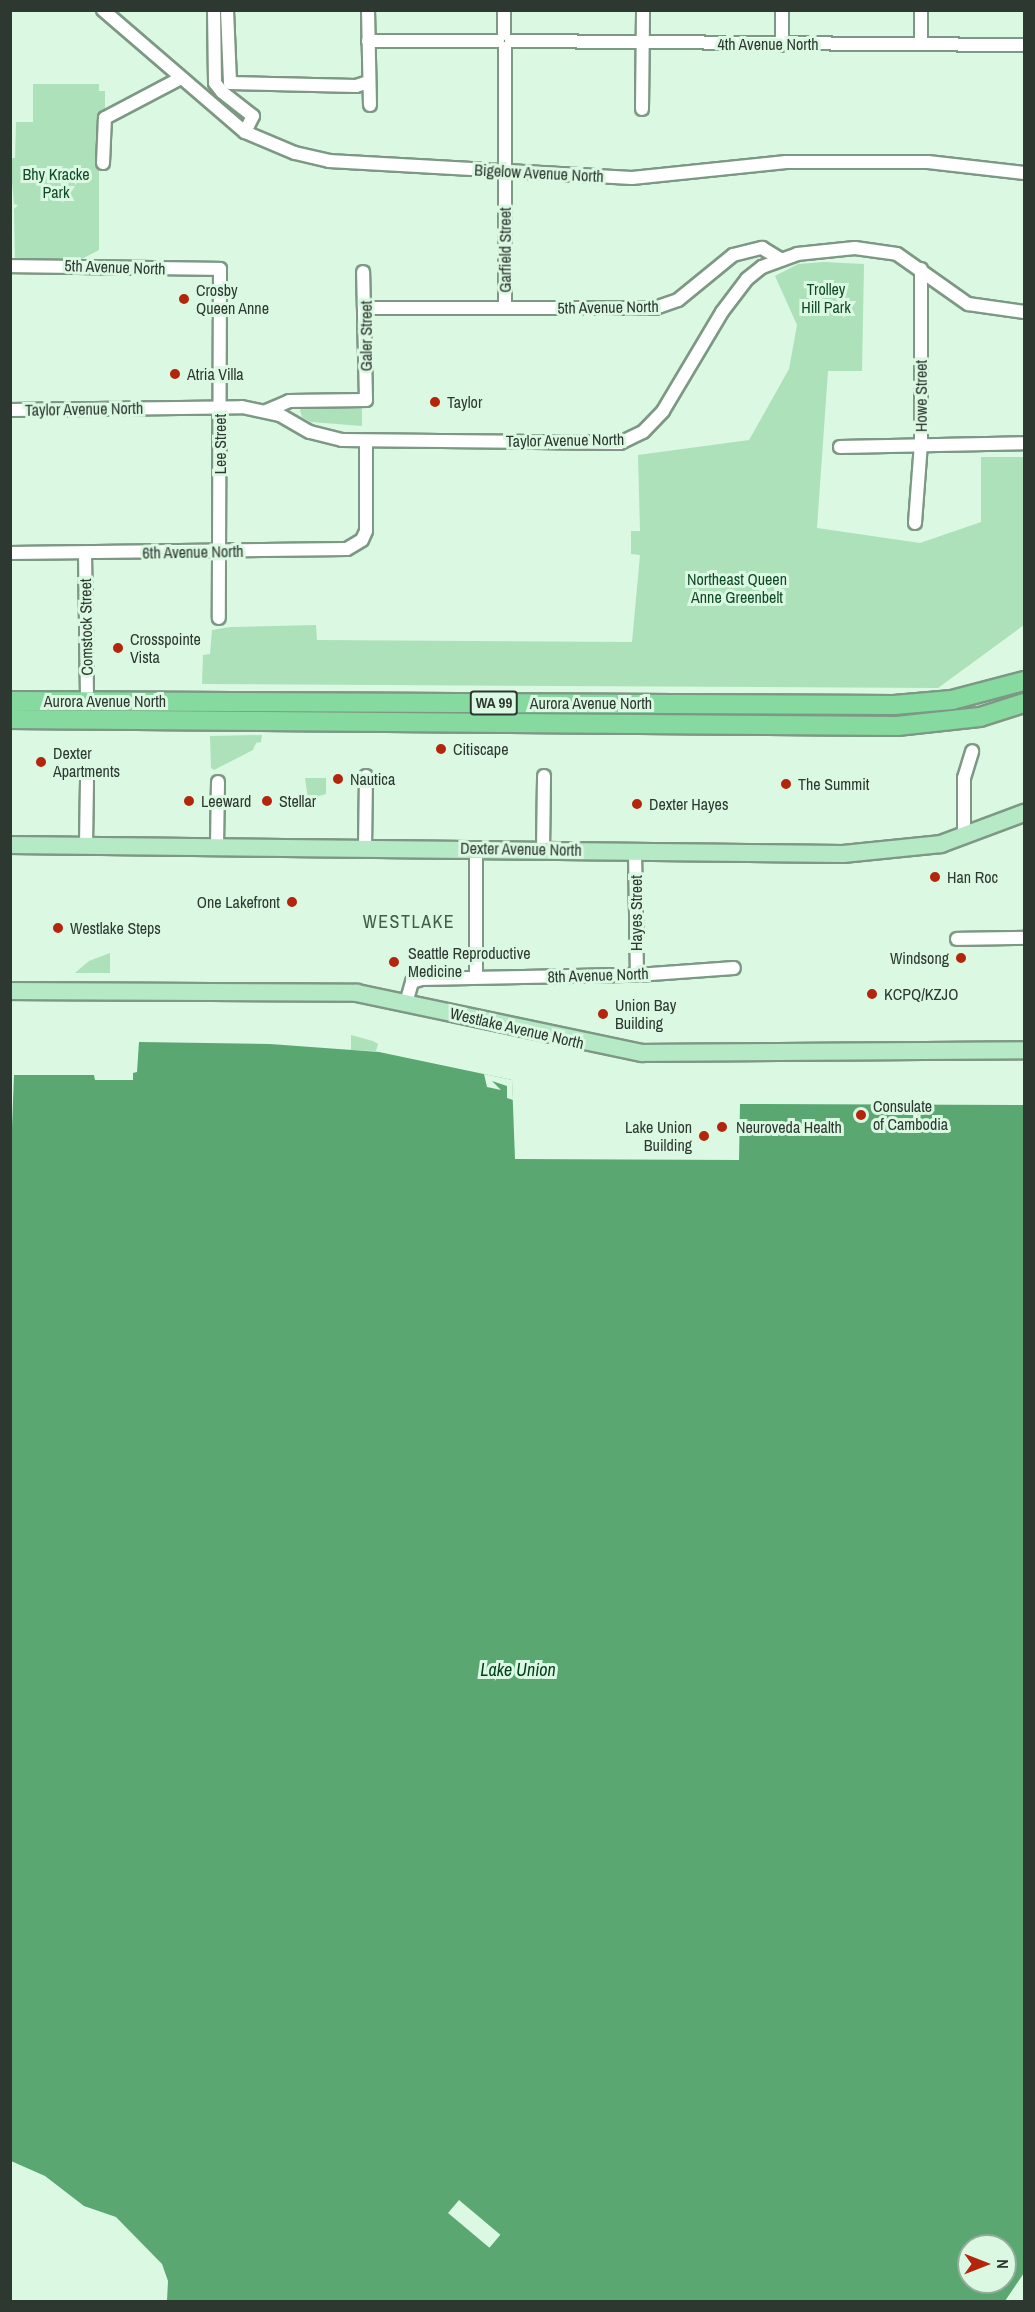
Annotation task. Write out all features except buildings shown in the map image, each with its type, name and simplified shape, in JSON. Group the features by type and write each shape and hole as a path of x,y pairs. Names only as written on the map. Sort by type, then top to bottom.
{"highway":[{"name":"Aurora Avenue North","path":"10,701 894,705 952,700 1024,681"},
{"name":"Aurora Avenue North","path":"10,720 897,726 980,717 1024,703"}],"main road":[{"name":"Dexter Avenue North","path":"10,845 476,848 843,854 918,848 964,836 1024,813"},
{"name":"Westlake Avenue North","path":"10,991 357,993 556,1038 642,1053 1024,1050"}],"street":[{"name":"Bigelow Avenue North","path":"103,10 179,79 245,132 295,153 329,161 632,178 786,162 876,161 928,162 1024,174"},
{"path":"214,10 215,83 222,92 253,116 245,132"},
{"path":"227,10 227,80 233,84 356,86 368,82"},
{"path":"368,10 370,105"},
{"name":"Garfield Street","path":"504,10 505,308"},
{"path":"642,109 643,10"},
{"path":"782,10 782,45"},
{"path":"921,10 921,44"},
{"name":"4th Avenue North","path":"368,41 1024,45"},
{"path":"103,163 105,118 179,79"},
{"name":"5th Avenue North","path":"366,308 667,306 733,255 762,248 780,260"},
{"path":"780,260 812,250 855,248 897,254 921,268 968,304 1024,312"},
{"name":"Taylor Avenue North","path":"10,410 220,407 266,411 326,438 366,441 596,443 633,439 663,411 733,296 762,267 780,260"},
{"name":"5th Avenue North","path":"10,266 220,269"},
{"name":"Howe Street","path":"915,523 921,444 921,268"},
{"name":"Lee Street","path":"219,618 220,269"},
{"name":"Galer Street","path":"363,272 366,308 366,400"},
{"name":"Taylor Avenue North","path":"266,411 289,401 366,400"},
{"name":"6th Avenue North","path":"10,553 341,550 353,546 366,531 366,441"},
{"path":"840,447 1024,443"},
{"name":"Comstock Street","path":"85,553 87,701"},
{"path":"964,836 965,770 972,751"},
{"path":"365,848 366,776"},
{"path":"543,776 543,850"},
{"path":"86,845 87,779"},
{"path":"218,782 218,846"},
{"path":"476,848 476,977"},
{"name":"Hayes Street","path":"635,851 637,975"},
{"path":"957,939 1024,938"},
{"name":"8th Avenue North","path":"406,1003 412,982 421,978 637,975 734,968"}],"green space":[{"name":"Bhy Kracke Park","path":"33,84 99,84 99,91 105,91 105,168 99,169 99,250 74,263 15,262 14,209 18,205 14,204 10,158 15,158 16,122 33,122"},
{"name":"Northeast Queen Anne Greenbelt","path":"824,262 864,264 862,371 828,371 817,528 920,543 981,522 981,457 1024,457 1024,625 938,688 202,684 203,655 210,654 212,630 230,627 316,625 317,640 632,642 640,555 631,554 631,531 640,531 638,455 749,440 789,369 797,325 775,276 798,264"},
{"path":"304,406 362,408 362,426 311,422 302,417 300,410"},
{"path":"262,735 261,742 256,743 253,750 214,770 211,768 210,736"},
{"path":"305,778 326,778 326,794 308,799"},
{"path":"110,953 110,973 75,973 89,961"},
{"path":"351,1035 378,1044 376,1051 351,1050"}],"water":[{"name":"Lake Union","path":"139,1042 270,1044 379,1052 512,1080 515,1159 739,1160 740,1104 1024,1105 1024,2273 1017,2283 1017,2234 957,2234 957,2294 1010,2294 1005,2301 167,2301 168,2281 162,2264 116,2217 84,2206 45,2176 11,2161 10,1179 14,1075 94,1075 95,1080 133,1080 133,1073 137,1072"}],"pier":[{"path":"484,1074 512,1080 513,1100 507,1098 507,1086 492,1081 501,1090 487,1087"},
{"path":"459,2200 500,2235 489,2248 448,2213"}],"place":[{"name":"Crosby Queen Anne","path":"184,299"},
{"name":"Atria Villa","path":"175,374"},
{"name":"Taylor","path":"435,402"},
{"name":"Crosspointe Vista","path":"118,648"},
{"name":"Citiscape","path":"441,749"},
{"name":"Dexter Apartments","path":"41,762"},
{"name":"Nautica","path":"338,779"},
{"name":"The Summit","path":"786,784"},
{"name":"Leeward","path":"189,801"},
{"name":"Stellar","path":"267,801"},
{"name":"Dexter Hayes","path":"637,804"},
{"name":"Han Roc","path":"935,877"},
{"name":"One Lakefront","path":"292,902"},
{"name":"Westlake Steps","path":"58,928"},
{"name":"Windsong","path":"961,958"},
{"name":"Seattle Reproductive Medicine","path":"394,962"},
{"name":"KCPQ/KZJO","path":"872,994"},
{"name":"Union Bay Building","path":"603,1014"},
{"name":"Consulate of Cambodia","path":"861,1115"},
{"name":"Neuroveda Health","path":"722,1127"},
{"name":"Lake Union Building","path":"704,1136"}],"district":[{"name":"WESTLAKE","path":"409,922"}],"park label":[{"name":"Trolley Hill Park","path":"826,298"}]}
